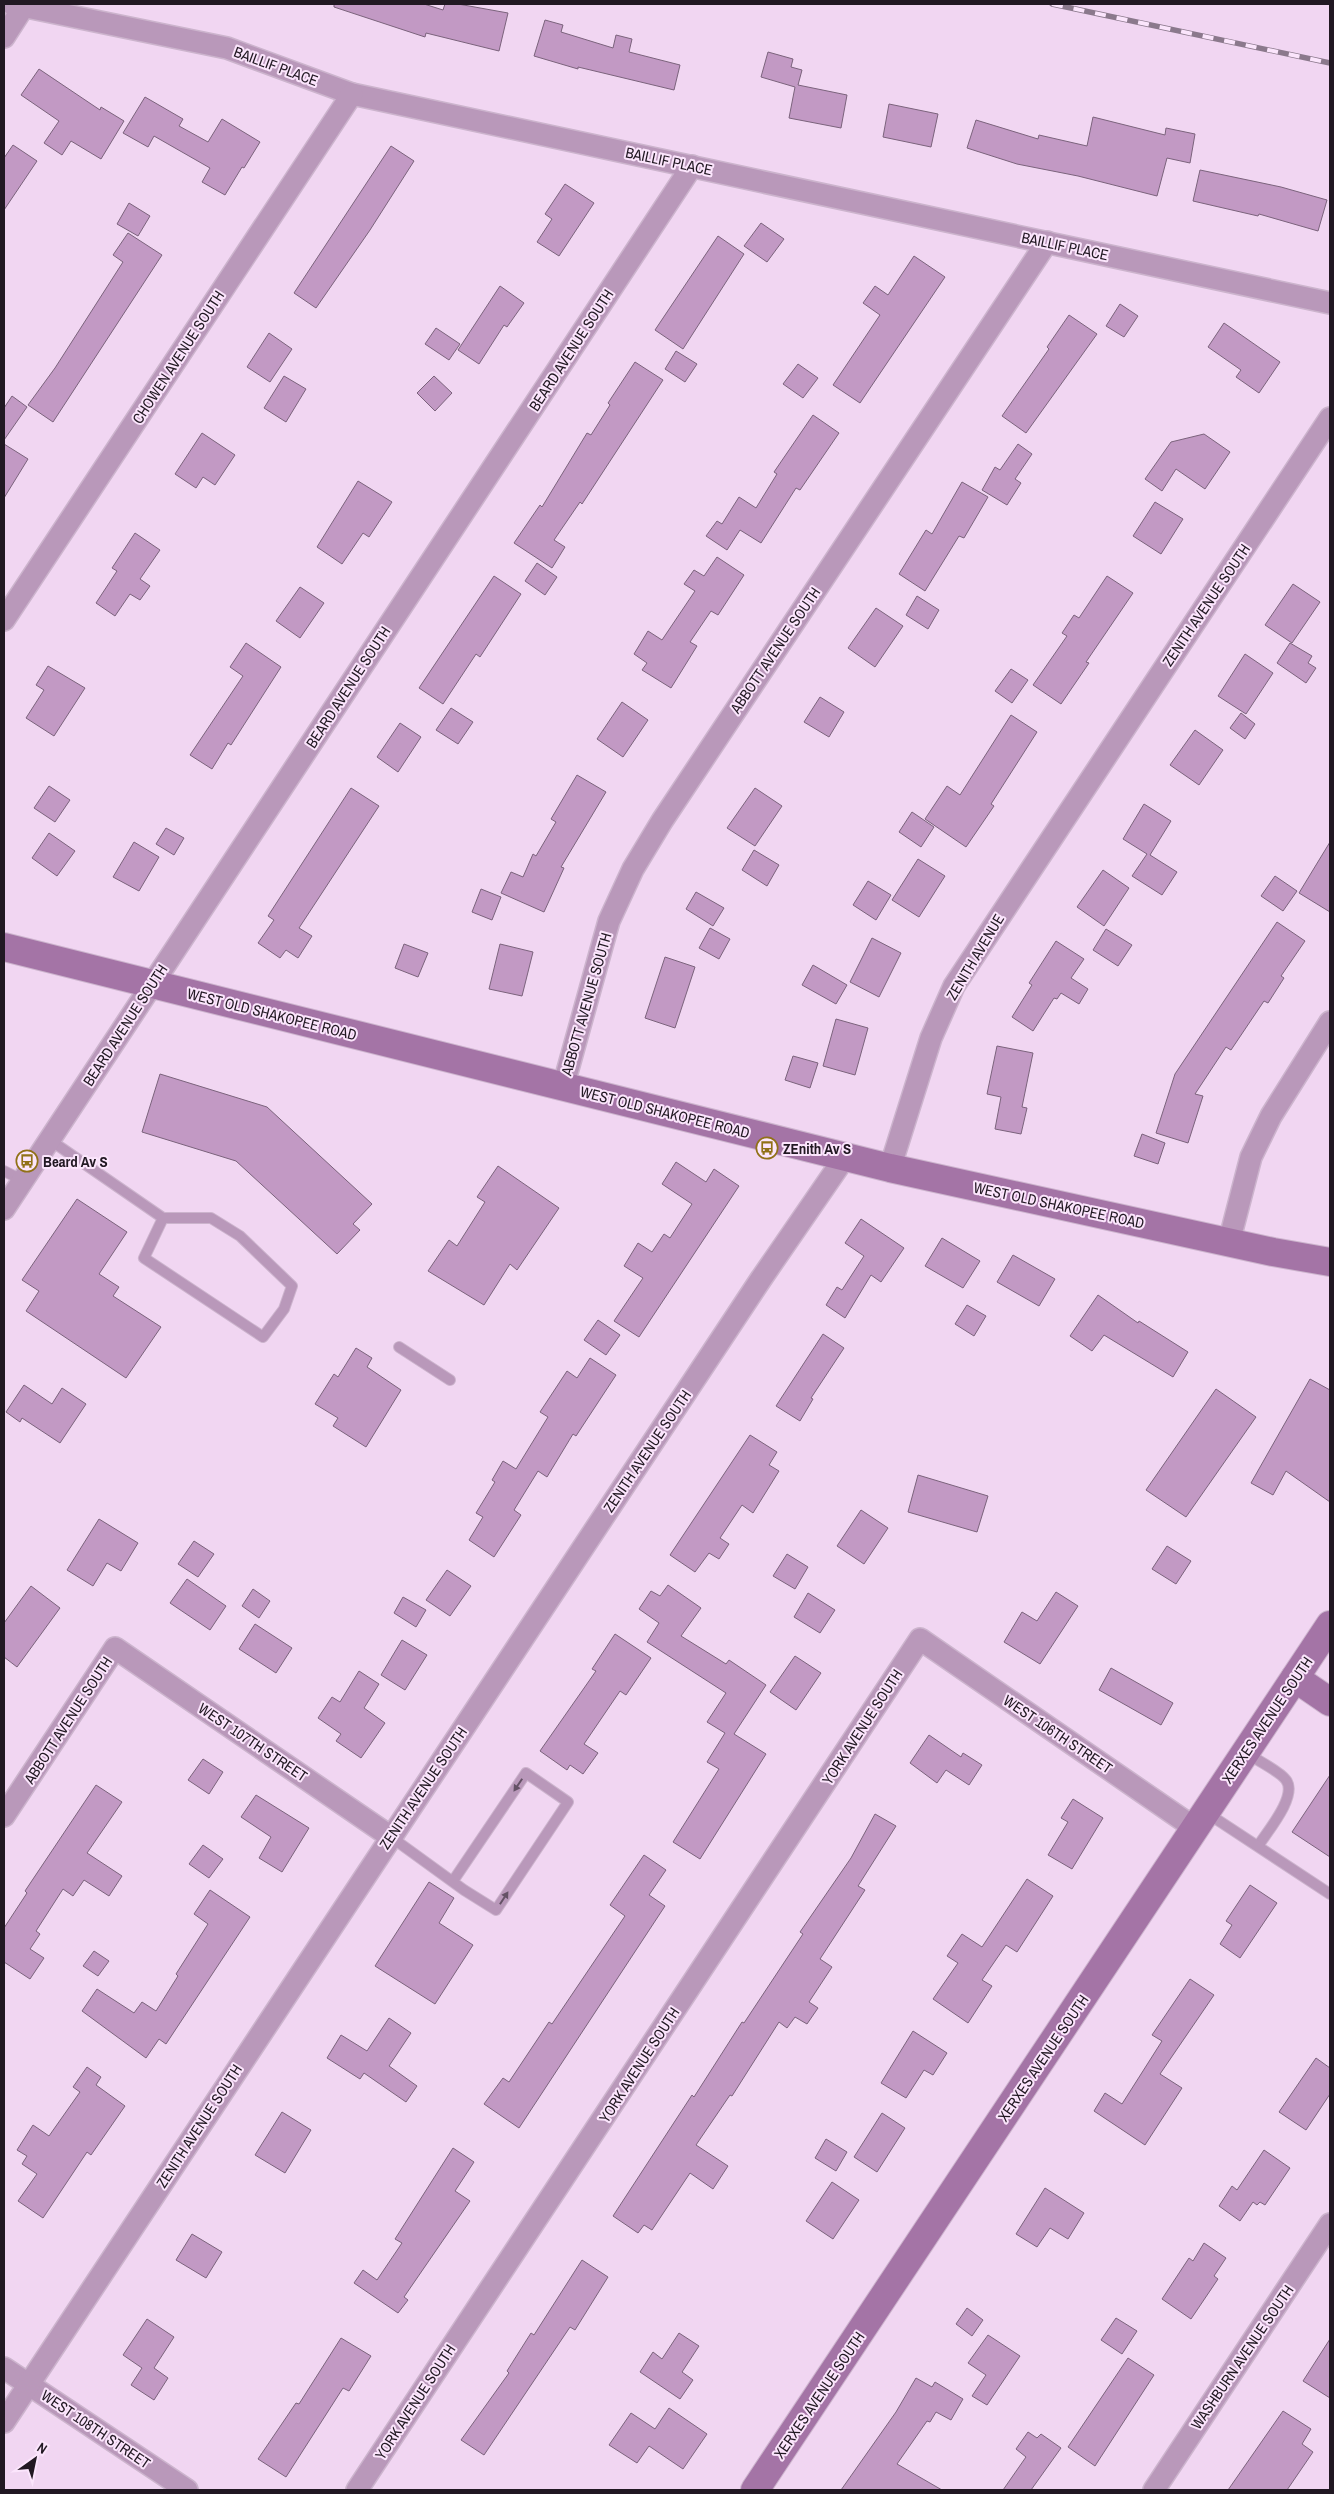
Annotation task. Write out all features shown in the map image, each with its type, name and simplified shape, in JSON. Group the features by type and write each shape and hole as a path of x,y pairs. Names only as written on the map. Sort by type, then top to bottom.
{"main road":[{"name":"WEST OLD SHAKOPEE ROAD","path":"4,947 890,1168 1229,1242 1330,1262"},
{"name":"XERXES AVENUE SOUTH","path":"756,2490 1330,1625"},
{"path":"1295,1678 1330,1702"}],"street":[{"path":"4,37 18,5"},
{"name":"BAILLIF PLACE","path":"18,5 227,48 352,94 1330,303"},
{"name":"CHOWEN AVENUE SOUTH","path":"4,620 352,94"},
{"name":"BEARD AVENUE SOUTH","path":"4,1209 13,1176 50,1140 692,166"},
{"name":"ABBOTT AVENUE SOUTH","path":"563,1086 609,920 633,869 662,821 1047,242"},
{"name":"ZENITH AVENUE SOUTH","path":"1082,791 1330,418"},
{"name":"ZENITH AVENUE","path":"890,1168 932,1038 954,986 1082,791"},
{"path":"1229,1242 1251,1157 1271,1116 1293,1078 1330,1022"},
{"name":"ZENITH AVENUE SOUTH","path":"4,2422 755,1288 845,1157"},
{"name":"WEST 106TH STREET","path":"920,1639 1201,1820"},
{"name":"YORK AVENUE SOUTH","path":"358,2490 920,1639"},
{"name":"ABBOTT AVENUE SOUTH","path":"4,1816 115,1648"},
{"name":"WEST 107TH STREET","path":"115,1648 391,1837"},
{"name":"WASHBURN AVENUE SOUTH","path":"1154,2490 1330,2224"},
{"name":"WEST 108TH STREET","path":"4,2368 187,2490"}],"lane":[{"path":"50,1140 163,1218 211,1218 240,1236 292,1286 284,1309 263,1337 144,1258 163,1218"},
{"path":"398,1348 450,1380"},
{"path":"1246,1753 1286,1779 1289,1788 1287,1801 1258,1846"},
{"path":"391,1837 453,1881 496,1910 568,1802 526,1774 453,1881"},
{"path":"1201,1820 1258,1846 1330,1894"}],"building":[{"path":"334,4 424,4 443,10 445,4 458,4 508,13 499,51 426,33 425,37 334,7"},
{"path":"545,20 563,25 561,32 613,48 616,35 632,39 629,52 680,65 674,90 578,67 578,69 534,56"},
{"path":"768,52 793,59 791,67 802,70 798,85 847,95 841,128 789,118 795,87 761,77"},
{"path":"39,69 100,110 101,107 124,121 101,159 71,141 62,155 44,143 59,121 21,95"},
{"path":"145,97 183,119 179,126 208,142 222,119 260,142 225,195 202,182 210,168 154,136 148,147 123,133"},
{"path":"889,104 938,114 931,147 883,137"},
{"path":"1093,117 1165,135 1166,128 1195,134 1190,163 1167,158 1157,196 1078,176 1017,164 967,148 976,120 1038,139 1039,135 1087,146"},
{"path":"13,145 37,161 4,210 4,158"},
{"path":"391,146 414,161 370,230 316,308 294,293"},
{"path":"1200,170 1281,187 1327,200 1318,231 1259,214 1258,216 1193,201"},
{"path":"565,184 594,203 559,256 537,242 552,219 545,214"},
{"path":"129,203 150,216 138,236 117,224"},
{"path":"761,223 784,239 767,262 744,246"},
{"path":"128,233 162,255 53,422 28,405 55,368 123,262 113,255"},
{"path":"718,236 744,254 683,349 655,330"},
{"path":"914,256 945,277 860,403 833,385 880,315 863,303 875,286 888,295"},
{"path":"500,286 524,303 507,327 504,325 479,364 458,350"},
{"path":"1120,304 1138,316 1124,337 1106,326"},
{"path":"1069,315 1097,334 1026,433 1002,416 1049,349 1047,347"},
{"path":"1224,323 1280,362 1259,393 1236,377 1241,370 1208,347"},
{"path":"436,328 460,344 449,360 425,344"},
{"path":"269,333 292,349 270,382 247,367"},
{"path":"676,351 697,364 685,382 665,369"},
{"path":"635,362 663,380 582,504 580,502 554,540 565,547 552,568 514,543 540,505 542,507 587,433 591,435 610,405 608,403"},
{"path":"798,364 818,378 803,398 783,384"},
{"path":"284,376 306,389 286,422 264,408"},
{"path":"434,376 452,393 435,411 417,393"},
{"path":"12,396 27,407 4,440 4,408"},
{"path":"813,415 839,433 800,490 796,488 761,543 740,530 727,550 706,536 717,521 722,524 739,497 756,508 777,474 774,472"},
{"path":"202,433 235,455 215,485 203,477 196,488 175,474"},
{"path":"1204,434 1230,452 1205,489 1176,469 1162,491 1145,479 1171,442"},
{"path":"4,444 28,459 4,498"},
{"path":"1018,444 1032,454 1015,479 1021,483 1007,505 982,490 995,467 1000,470"},
{"path":"358,481 392,502 369,537 363,533 342,564 317,547"},
{"path":"962,482 988,497 964,538 959,536 925,591 899,574 926,530 932,534"},
{"path":"1155,502 1183,519 1161,554 1133,536"},
{"path":"135,533 160,550 140,579 150,586 140,600 130,594 115,616 96,603 117,571 112,568"},
{"path":"717,557 744,575 718,615 711,611 690,642 697,646 671,688 642,670 647,663 634,654 648,631 662,640 695,591 684,584 694,570 704,576"},
{"path":"537,563 557,577 545,595 525,581"},
{"path":"494,576 521,594 480,657 476,654 443,704 419,688"},
{"path":"1107,576 1133,593 1086,662 1089,663 1061,704 1033,685 1067,636 1062,633 1074,615 1079,618"},
{"path":"1293,584 1320,602 1292,643 1265,625"},
{"path":"300,587 324,603 300,638 276,621"},
{"path":"917,596 939,610 928,629 906,615"},
{"path":"876,608 903,626 875,667 848,648"},
{"path":"246,643 281,667 231,745 228,743 212,769 190,755 243,676 230,667"},
{"path":"1290,643 1312,656 1308,663 1316,668 1306,683 1277,663"},
{"path":"1245,654 1273,673 1246,714 1218,696"},
{"path":"48,666 85,688 54,736 26,718 44,690 36,685"},
{"path":"1011,669 1028,680 1012,703 995,691"},
{"path":"820,697 844,712 829,737 804,722"},
{"path":"622,702 648,720 623,757 597,739"},
{"path":"451,708 473,722 458,744 436,730"},
{"path":"1241,713 1255,724 1245,739 1230,728"},
{"path":"1011,715 1037,732 991,804 994,806 966,847 925,819 947,786 960,795"},
{"path":"400,723 421,737 398,772 377,757"},
{"path":"1195,730 1223,750 1199,785 1170,765"},
{"path":"577,775 606,792 561,867 564,868 544,912 501,893 511,872 523,877 533,854 536,856 556,822 551,819"},
{"path":"49,786 70,800 55,822 34,808"},
{"path":"351,788 379,806 299,928 312,936 298,958 286,950 280,958 258,943 274,920 268,916"},
{"path":"755,788 782,806 755,846 727,828"},
{"path":"1144,804 1171,821 1150,855 1177,872 1162,895 1132,876 1147,854 1123,839"},
{"path":"912,812 934,827 921,847 899,832"},
{"path":"166,828 184,838 174,855 156,844"},
{"path":"49,833 75,851 57,876 32,858"},
{"path":"134,842 159,857 139,891 113,877"},
{"path":"1330,842 1330,912 1299,893"},
{"path":"754,850 779,865 767,886 742,870"},
{"path":"918,859 945,876 919,917 892,900"},
{"path":"1103,870 1129,888 1104,926 1077,907"},
{"path":"1275,876 1297,891 1283,911 1261,896"},
{"path":"868,881 891,895 876,920 853,905"},
{"path":"481,889 501,897 492,920 472,912"},
{"path":"696,892 724,908 713,926 686,909"},
{"path":"1277,922 1305,941 1281,976 1284,978 1268,1003 1264,1001 1231,1050 1226,1047 1195,1094 1203,1096 1188,1143 1156,1133 1175,1074"},
{"path":"710,928 730,939 719,959 699,948"},
{"path":"1106,929 1132,945 1118,966 1093,950"},
{"path":"872,938 901,953 879,997 850,982"},
{"path":"1056,941 1084,959 1071,978 1088,989 1079,1004 1061,993 1057,999 1054,998 1033,1031 1012,1017 1032,985 1029,983"},
{"path":"404,944 428,953 418,977 395,968"},
{"path":"500,944 533,952 522,996 489,989"},
{"path":"665,957 695,967 675,1028 645,1018"},
{"path":"813,965 847,985 836,1004 802,985"},
{"path":"836,1019 868,1028 855,1075 823,1066"},
{"path":"997,1046 1033,1053 1022,1107 1027,1108 1021,1134 995,1129 1001,1097 987,1094"},
{"path":"793,1056 818,1063 810,1088 785,1080"},
{"path":"160,1074 267,1107 372,1204 353,1224 360,1230 337,1254 236,1161 142,1132"},
{"path":"1142,1134 1165,1143 1158,1164 1134,1156"},
{"path":"676,1162 706,1182 714,1169 739,1186 639,1337 614,1321 643,1278 624,1266 638,1243 652,1252 664,1234 670,1238 692,1204 662,1184"},
{"path":"498,1166 559,1208 517,1270 510,1264 484,1305 428,1271 449,1240 457,1246 485,1202 477,1197"},
{"path":"77,1199 127,1232 99,1274 119,1287 113,1296 161,1327 126,1378 26,1311 39,1291 22,1280"},
{"path":"861,1219 904,1248 881,1282 871,1275 845,1318 826,1305 837,1287 842,1290 864,1256 845,1243"},
{"path":"942,1238 980,1261 963,1288 925,1266"},
{"path":"1013,1255 1055,1279 1039,1306 997,1282"},
{"path":"1098,1295 1138,1323 1139,1321 1188,1352 1173,1377 1104,1335 1092,1351 1070,1336"},
{"path":"967,1305 986,1316 974,1336 955,1324"},
{"path":"598,1320 620,1335 606,1355 584,1340"},
{"path":"823,1334 844,1348 811,1398 813,1399 800,1421 776,1406"},
{"path":"356,1348 372,1358 367,1367 401,1390 366,1447 333,1426 338,1418 315,1404 334,1374 338,1377"},
{"path":"590,1358 616,1375 576,1436 573,1434 547,1477 538,1471 514,1510 521,1515 494,1557 469,1540 483,1517 476,1513 495,1482 492,1480 503,1461 516,1469 548,1417 540,1412 567,1371 577,1378"},
{"path":"1310,1379 1330,1390 1330,1502 1286,1471 1273,1495 1251,1483"},
{"path":"24,1385 52,1404 62,1388 86,1404 60,1443 22,1418 20,1422 6,1412"},
{"path":"1216,1389 1256,1417 1186,1517 1146,1490"},
{"path":"750,1435 777,1452 769,1465 779,1471 753,1513 742,1505 720,1538 729,1544 719,1559 709,1553 695,1572 670,1555"},
{"path":"918,1475 988,1496 977,1532 908,1512"},
{"path":"861,1510 888,1528 864,1564 837,1546"},
{"path":"99,1519 138,1543 121,1571 107,1563 93,1586 67,1570"},
{"path":"194,1541 214,1554 198,1577 178,1564"},
{"path":"1167,1546 1191,1561 1176,1584 1152,1569"},
{"path":"787,1554 808,1567 795,1589 773,1576"},
{"path":"447,1570 471,1586 450,1616 426,1600"},
{"path":"187,1579 226,1606 210,1630 170,1603"},
{"path":"668,1585 701,1608 681,1636 726,1664 729,1660 766,1685 734,1734 766,1754 700,1859 673,1842 719,1769 707,1762 725,1733 707,1722 726,1693 647,1642 659,1623 639,1609 651,1591 660,1596"},
{"path":"31,1586 60,1608 17,1667 4,1657 4,1623"},
{"path":"253,1589 270,1601 259,1618 242,1606"},
{"path":"1056,1592 1078,1606 1040,1664 1004,1642 1022,1612 1037,1621"},
{"path":"808,1593 835,1610 820,1633 794,1617"},
{"path":"403,1597 426,1610 416,1627 394,1613"},
{"path":"255,1624 292,1648 276,1673 239,1649"},
{"path":"615,1634 651,1658 626,1695 620,1691 584,1744 598,1753 583,1774 570,1765 567,1770 540,1751 596,1671 592,1669"},
{"path":"402,1640 427,1655 405,1690 381,1675"},
{"path":"795,1656 821,1673 796,1710 770,1692"},
{"path":"1111,1668 1173,1703 1161,1725 1099,1690"},
{"path":"359,1671 379,1684 364,1708 385,1723 361,1758 336,1741 341,1734 318,1718 332,1697 340,1702"},
{"path":"929,1735 961,1757 963,1753 982,1765 969,1785 946,1770 937,1783 910,1763"},
{"path":"203,1759 223,1772 209,1794 188,1780"},
{"path":"1330,1775 1330,1857 1292,1832"},
{"path":"96,1785 122,1802 87,1853 122,1876 109,1896 84,1880 73,1896 63,1889 36,1931 40,1934 30,1949 44,1958 30,1979 4,1962 4,1928 27,1893 25,1891"},
{"path":"256,1795 309,1828 282,1872 259,1858 271,1837 241,1817"},
{"path":"1073,1799 1103,1818 1072,1869 1048,1855 1068,1822 1061,1818"},
{"path":"875,1814 896,1826 858,1886 865,1890 820,1959 832,1967 809,2002 818,2008 807,2024 795,2017 787,2028 779,2022 732,2096 730,2095 696,2145 728,2166 713,2189 690,2173 652,2230 644,2225 638,2233 613,2216 692,2095 694,2097 742,2022 744,2023 803,1934 800,1932 851,1858"},
{"path":"203,1845 223,1859 209,1878 189,1864"},
{"path":"644,1855 666,1870 649,1895 665,1906 519,2128 484,2104 503,2078 509,2082 549,2022 552,2024 625,1916 610,1905"},
{"path":"1027,1879 1053,1896 1017,1952 1006,1945 982,1980 992,1986 968,2023 933,1999 958,1963 947,1956 962,1934 982,1947"},
{"path":"429,1882 454,1898 439,1923 473,1945 435,2004 375,1966"},
{"path":"1250,1885 1277,1903 1240,1958 1220,1944 1232,1925 1226,1921"},
{"path":"210,1890 250,1917 166,2044 159,2039 146,2058 82,2011 97,1989 134,2013 142,2002 156,2011 178,1976 176,1974 208,1924 194,1914"},
{"path":"94,1951 109,1961 98,1976 83,1966"},
{"path":"1190,1979 1214,1995 1160,2074 1182,2088 1145,2145 1094,2111 1105,2093 1122,2104 1162,2041 1152,2035"},
{"path":"389,2018 411,2033 389,2066 417,2086 406,2102 364,2073 360,2079 327,2058 341,2035 367,2051"},
{"path":"913,2031 947,2053 933,2075 924,2070 906,2098 881,2083"},
{"path":"1316,2058 1330,2068 1330,2094 1306,2130 1279,2112"},
{"path":"87,2067 101,2077 96,2085 125,2106 91,2155 87,2152 43,2218 18,2201 37,2174 22,2164 27,2156 17,2150 33,2125 49,2136 80,2092 73,2087"},
{"path":"282,2112 311,2130 285,2173 255,2155"},
{"path":"882,2113 905,2128 877,2172 854,2157"},
{"path":"826,2139 847,2152 836,2171 815,2158"},
{"path":"453,2148 474,2162 455,2191 470,2201 404,2297 408,2300 398,2313 354,2283 363,2270 377,2280 402,2243 395,2239"},
{"path":"1264,2150 1290,2168 1265,2205 1260,2202 1257,2205 1253,2202 1240,2221 1219,2206 1232,2186 1237,2190"},
{"path":"832,2182 859,2200 833,2239 806,2221"},
{"path":"1045,2188 1084,2213 1068,2239 1050,2228 1037,2247 1016,2234"},
{"path":"192,2234 222,2252 206,2278 176,2260"},
{"path":"1204,2243 1226,2258 1214,2276 1218,2279 1191,2319 1162,2299 1189,2258 1193,2261"},
{"path":"582,2260 608,2277 575,2330 570,2327 484,2455 461,2440 509,2373 507,2371 531,2333 534,2335"},
{"path":"967,2308 983,2320 972,2336 956,2324"},
{"path":"1116,2318 1137,2331 1122,2354 1101,2340"},
{"path":"147,2319 174,2337 154,2368 168,2378 154,2400 131,2385 142,2368 123,2355"},
{"path":"679,2333 699,2346 682,2372 693,2380 680,2399 640,2372 653,2352 662,2359"},
{"path":"988,2335 1020,2356 987,2405 972,2396 986,2375 968,2363"},
{"path":"341,2338 371,2356 349,2391 343,2388 286,2477 258,2459 296,2403 299,2404"},
{"path":"1330,2339 1330,2398 1303,2381"},
{"path":"1128,2358 1154,2375 1095,2466 1068,2447"},
{"path":"916,2378 932,2387 935,2382 963,2399 951,2420 936,2412 930,2422 927,2421 897,2464 942,2490 841,2490 896,2412"},
{"path":"669,2408 707,2434 683,2469 649,2446 637,2463 609,2445 631,2413 655,2429"},
{"path":"1283,2411 1311,2429 1302,2444 1313,2452 1287,2490 1228,2490"},
{"path":"1028,2432 1037,2438 1041,2434 1061,2448 1031,2490 1003,2490 1026,2457 1016,2449"}],"railway":[{"path":"1052,4 1330,63"}],"place":[{"name":"ZEnith Av S","path":"767,1148"},
{"name":"Beard Av S","path":"27,1161"}]}
